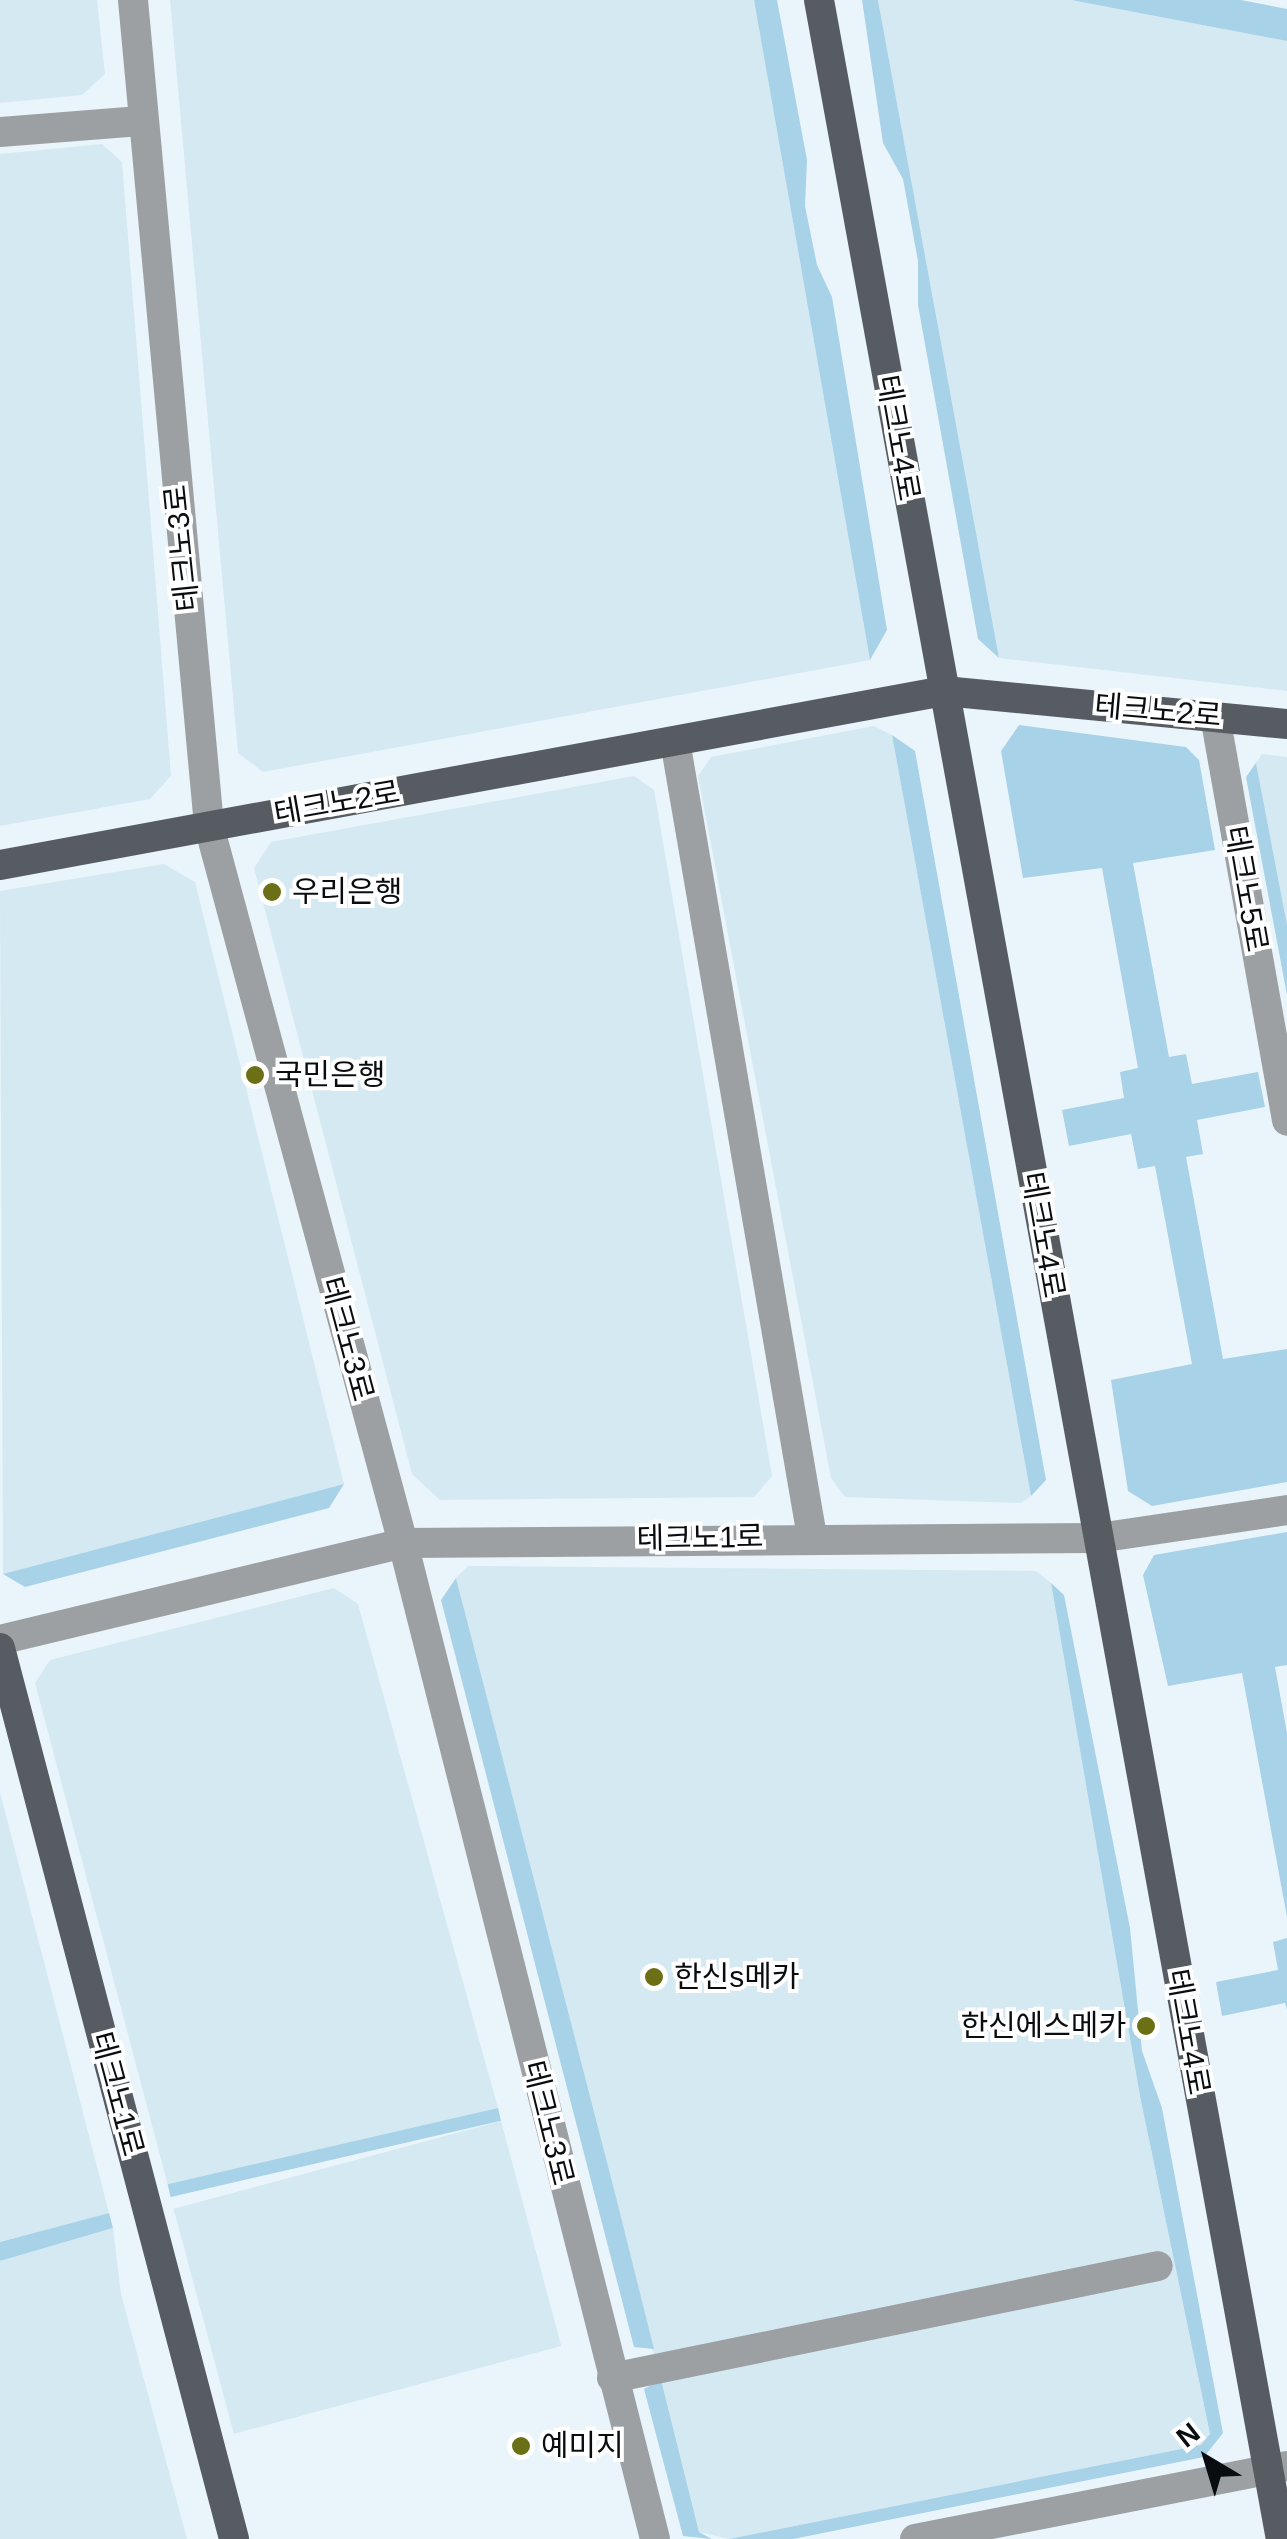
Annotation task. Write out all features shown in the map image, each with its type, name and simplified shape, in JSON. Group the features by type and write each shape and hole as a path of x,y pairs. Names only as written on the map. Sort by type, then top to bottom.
{"main road":[{"name":"테크노4로","path":"818,0 1098,1538 1278,2468 1281,2539"},
{"name":"테크노2로","path":"0,865 944,691 1287,724"},
{"name":"테크노1로","path":"0,1648 234,2539"}],"street":[{"name":"테크노3로","path":"133,0 140,121 209,826 402,1542 655,2539"},
{"path":"0,132 140,121"},
{"name":"테크노5로","path":"1216,716 1287,1121"},
{"name":"테크노1로","path":"675,740 812,1537"},
{"name":"테크노1로","path":"0,1640 402,1542 1098,1538 1287,1510"},
{"path":"612,2378 1158,2266"},
{"path":"919,2538 1278,2468"}],"shaded area":[{"path":"0,0 97,0 105,74 82,95 0,103"},
{"path":"170,0 754,0 870,660 263,772 238,753"},
{"path":"754,0 777,0 807,160 805,206 817,265 832,297 887,630 870,660"},
{"path":"862,0 878,0 999,658 978,639 918,305 918,261 903,179 883,143"},
{"path":"878,0 1071,0 1287,41 1287,691 999,658"},
{"path":"1071,0 1241,0 1287,9 1287,41"},
{"path":"102,144 122,162 171,776 150,799 0,826 0,154"},
{"path":"1019,725 1186,747 1199,760 1215,850 1133,863 1169,1057 1186,1054 1192,1084 1258,1072 1265,1107 1197,1120 1203,1154 1186,1157 1223,1359 1287,1349 1287,1482 1152,1506 1128,1491 1111,1380 1192,1364 1155,1166 1138,1169 1131,1134 1069,1146 1062,1110 1124,1098 1120,1072 1138,1068 1102,868 1023,878 1001,751"},
{"path":"874,726 892,735 1031,1496 1021,1503 845,1497 831,1478 698,776 711,757"},
{"path":"892,735 915,751 1046,1480 1031,1496"},
{"path":"1262,754 1287,757 1287,925 1256,763"},
{"path":"1256,763 1287,925 1287,995 1246,777"},
{"path":"634,776 654,790 772,1476 754,1497 440,1500 412,1474 254,868 271,842"},
{"path":"164,864 195,882 344,1484 3,1574 0,891"},
{"path":"344,1484 329,1508 25,1587 3,1574"},
{"path":"1287,1532 1287,1665 1275,1667 1287,1733 1287,1917 1242,1673 1168,1686 1143,1575 1154,1555"},
{"path":"468,1566 1036,1571 1051,1583 1140,2096 1210,2434 1201,2445 729,2539 699,2532 456,1578"},
{"path":"456,1578 654,2349 634,2347 441,1600"},
{"path":"1051,1583 1064,1595 1130,1928 1142,2051 1162,2108 1223,2433 1204,2457 793,2539 729,2539 1201,2445 1210,2434 1140,2096"},
{"path":"334,1588 358,1604 498,2108 171,2197 35,1683 50,1660"},
{"path":"0,1792 109,2213 0,2242"},
{"path":"1287,1938 1287,2009 1285,2003 1222,2016 1216,1982 1278,1970 1273,1942"},
{"path":"498,2108 501,2121 171,2197 168,2184"},
{"path":"501,2121 561,2346 234,2434 174,2209"},
{"path":"109,2213 113,2228 0,2261 0,2242"},
{"path":"113,2228 121,2294 187,2539 0,2539 0,2261"},
{"path":"661,2380 699,2532 712,2539 683,2536 644,2389"}],"place":[{"name":"우리은행","path":"272,892"},
{"name":"국민은행","path":"255,1075"},
{"name":"한신s메카","path":"654,1977"},
{"name":"한신에스메카","path":"1146,2026"},
{"name":"예미지","path":"521,2446"}]}
